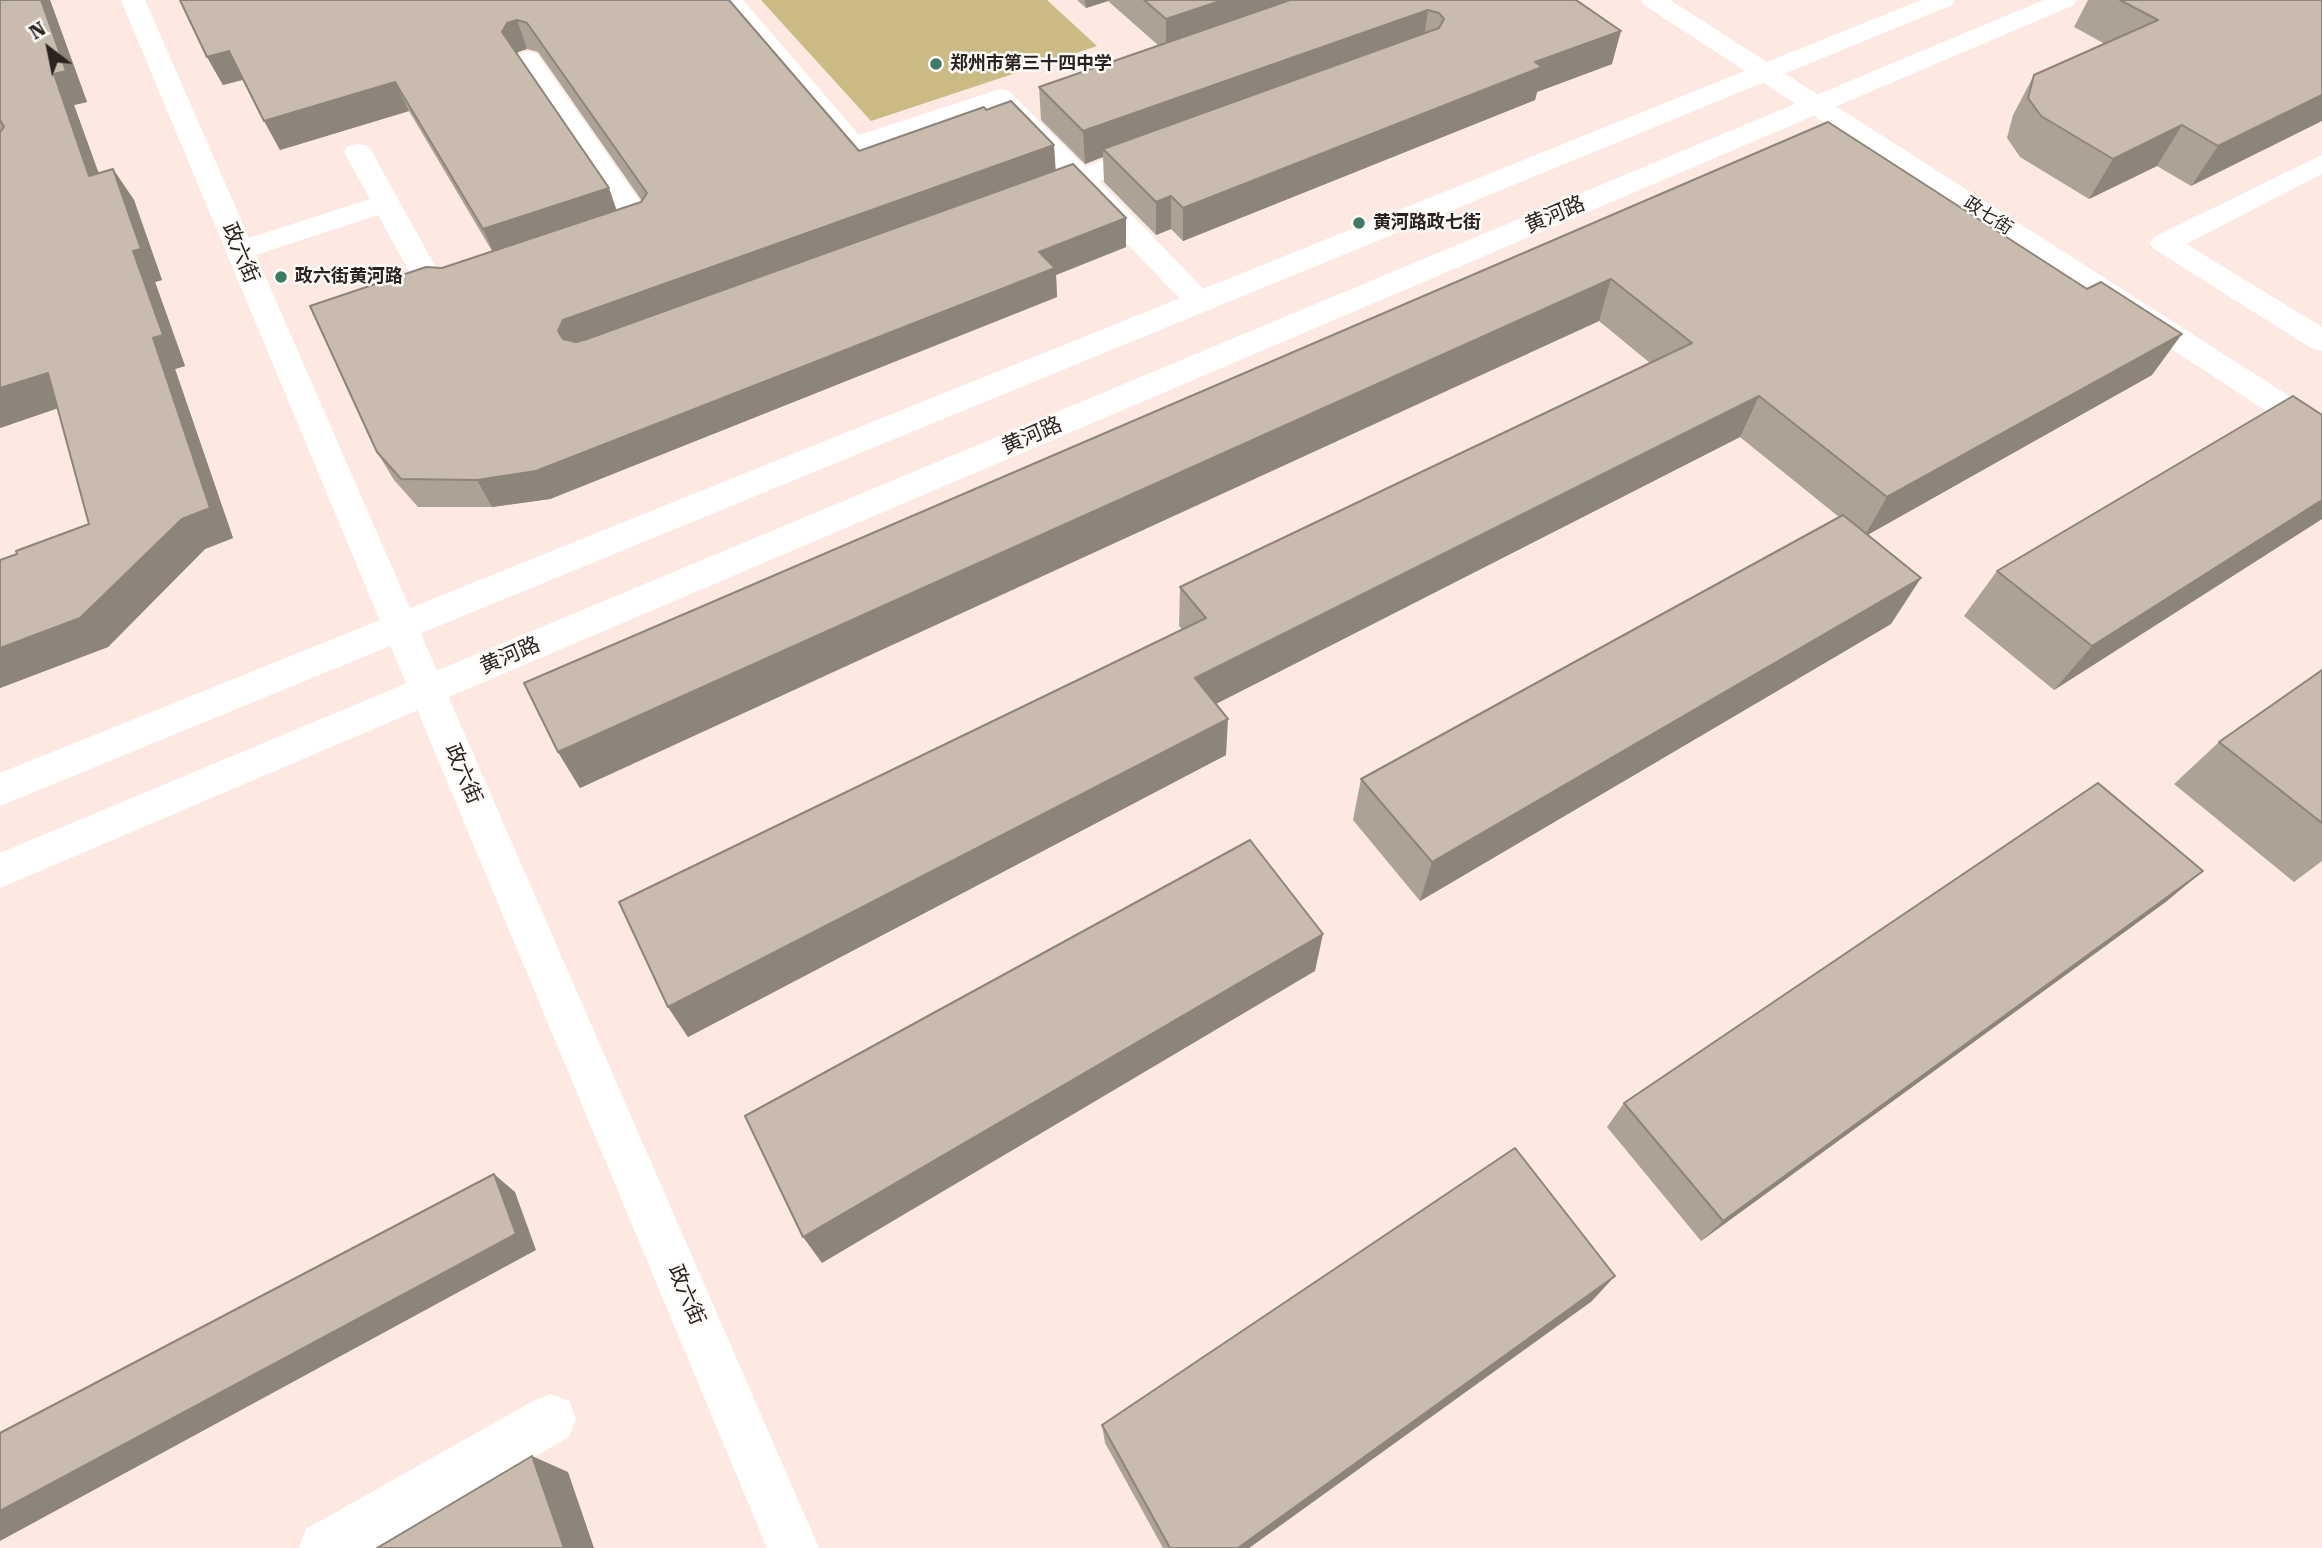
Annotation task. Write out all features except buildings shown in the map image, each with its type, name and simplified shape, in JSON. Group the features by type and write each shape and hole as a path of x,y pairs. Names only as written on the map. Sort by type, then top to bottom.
{"main road":[{"name":"政六街","path":"133,0 793,1548"},
{"path":"730,0 854,146 1000,97 1030,110 1081,178 1201,302"},
{"name":"政七街","path":"1653,0 2322,432"},
{"path":"0,790 1943,0"},
{"name":"黄河路","path":"0,871 2065,0"},
{"path":"528,59 640,222 587,240"},
{"path":"1003,207 1183,141"},
{"path":"358,152 430,284 455,285 494,272"},
{"path":"2322,163 2164,243 2322,341"},
{"path":"239,250 386,203"},
{"path":"325,1548 551,1419"}],"shaded area":[{"name":"郑州市第三十四中学","path":"761,0 1047,0 1097,46 871,121"}],"place":[{"name":"郑州市第三十四中学","path":"936,64"},
{"name":"黄河路政七街","path":"1359,223"},
{"name":"政六街黄河路","path":"281,277"}]}
